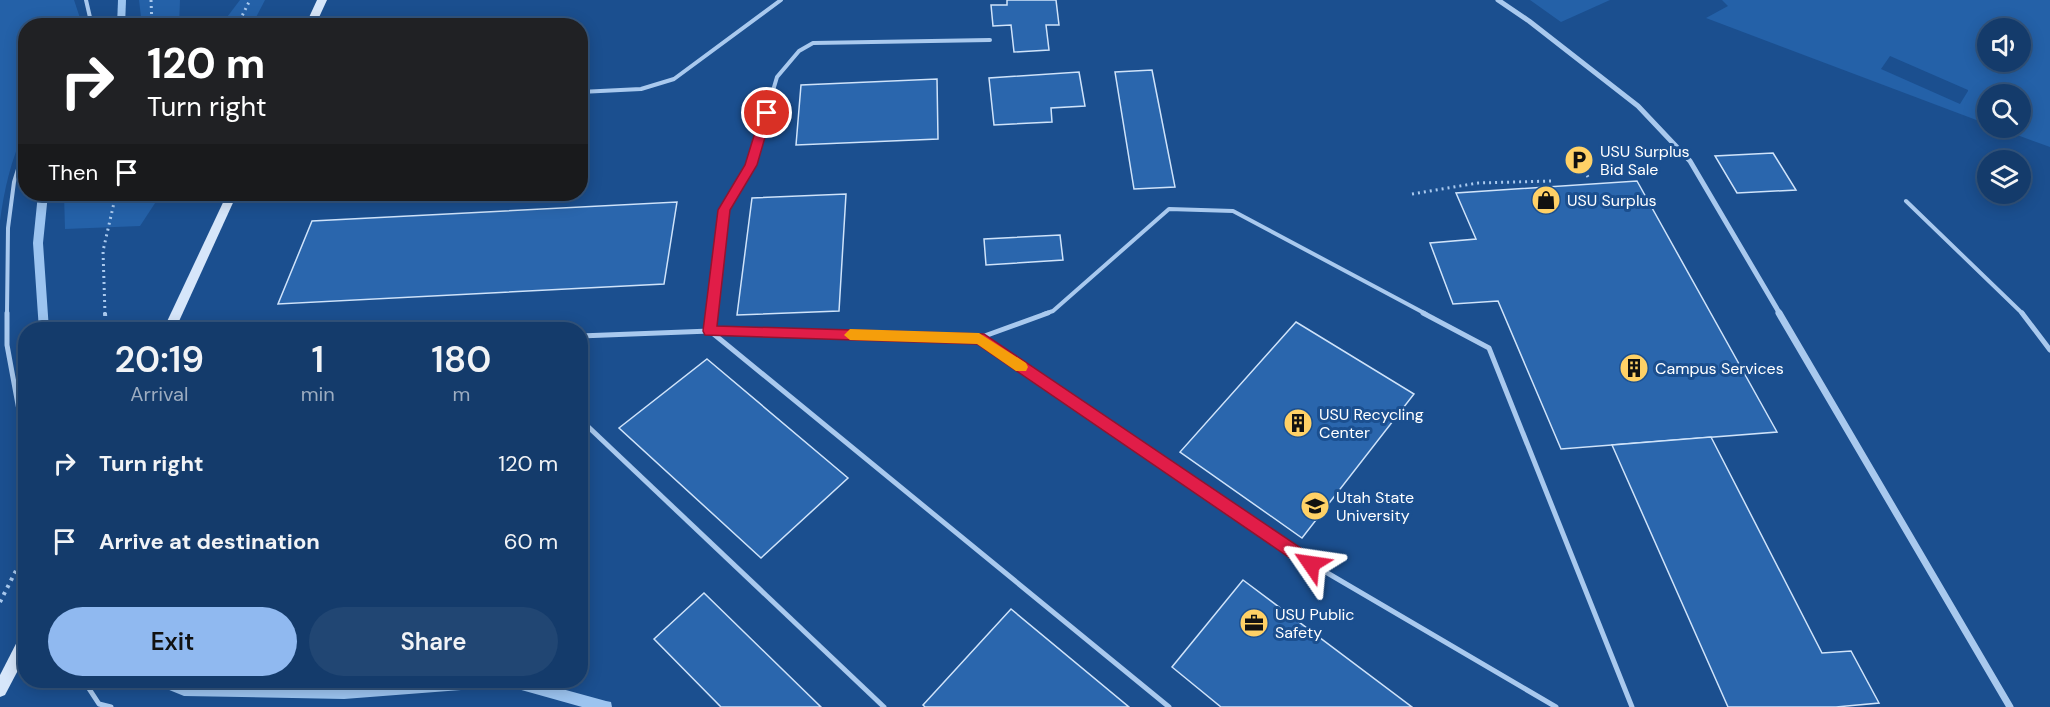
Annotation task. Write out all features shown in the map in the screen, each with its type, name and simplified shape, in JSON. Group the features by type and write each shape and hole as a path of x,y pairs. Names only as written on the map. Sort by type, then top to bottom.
{"main road":[{"path":"314,18 322,0"},
{"path":"173,322 229,201"},
{"path":"0,690 18,655"}],"street":[{"path":"1498,0 1529,21 1638,106 1690,161 2010,707"}],"lane":[{"path":"86,0 90,18"},
{"path":"588,92 641,89 674,79 781,0"},
{"path":"710,331 724,210 751,165 777,77 799,51 813,43 990,40"},
{"path":"18,169 8,228 6,345 18,407"},
{"path":"1906,201 2020,310 2050,350"},
{"path":"588,336 710,331 979,338 1053,311 1169,210 1233,212 1489,348 1632,707"},
{"path":"710,331 1168,707"},
{"path":"979,338 1295,554 1556,707"},
{"path":"588,427 884,707"},
{"path":"89,688 99,704 111,707"}],"path":[{"path":"151,0 152,18"},
{"path":"241,18 250,0"},
{"path":"1573,149 1588,177"},
{"path":"1412,194 1478,183 1551,180"},
{"path":"106,322 103,251 114,201"},
{"path":"0,602 18,567"}],"shaded area":[{"path":"0,0 74,0 80,18 18,18 18,147 9,175 0,221"},
{"path":"139,0 180,0 179,18 141,18"},
{"path":"240,0 265,0 256,18 226,18"},
{"path":"1530,0 1610,0 1561,22"},
{"path":"1722,0 2050,0 2050,147 2025,138 2031,138 2031,84 1977,84 1977,120 1706,18 1728,6","holes":["1890,56 1968,90 1960,104 1881,69"]},
{"path":"64,201 156,201 140,226 65,229"}],"building":[{"path":"1007,0 1056,0 1059,25 1046,25 1049,50 1014,52 1011,25 993,26 991,5 1007,5"},
{"path":"1152,70 1175,187 1134,189 1115,72"},
{"path":"1079,72 1085,106 1051,108 1052,122 994,125 989,78"},
{"path":"937,79 938,139 796,145 801,85"},
{"path":"1773,153 1796,190 1737,193 1715,156"},
{"name":"Campus Services","path":"1637,181 1777,432 1561,449 1498,301 1453,304 1430,243 1476,239 1456,193"},
{"path":"846,194 839,311 737,315 752,198"},
{"path":"677,202 664,284 278,304 312,221"},
{"path":"1060,235 1063,260 986,265 984,239"},
{"name":"USU Recycling Center","path":"1296,322 1414,394 1302,538 1180,452"},
{"path":"707,359 848,478 761,558 619,428"},
{"path":"1711,437 1822,653 1851,651 1879,703 1836,707 1728,707 1612,445"},
{"name":"USU Public Safety","path":"1243,580 1412,707 1221,707 1172,667"},
{"path":"704,593 821,707 721,707 654,639"},
{"path":"1011,609 1129,707 925,707 923,705"}],"waterway":[{"path":"121,18 122,0"},
{"path":"42,201 38,243 43,322"},
{"path":"179,688 184,690 344,693 409,688"},
{"path":"535,688 606,707"}],"slow traffic":[{"path":"850,335 979,338 1021,367"}],"place":[{"name":"USU Surplus Bid Sale","path":"1579,160"},
{"name":"USU Surplus","path":"1546,200"},
{"name":"Campus Services","path":"1634,368"},
{"name":"USU Recycling Center","path":"1298,423"},
{"name":"Utah State University","path":"1315,506"},
{"name":"USU Public Safety","path":"1254,623"}],"route":[{"path":"767,113 751,165 724,210 710,331 979,338 1311,564"}]}
